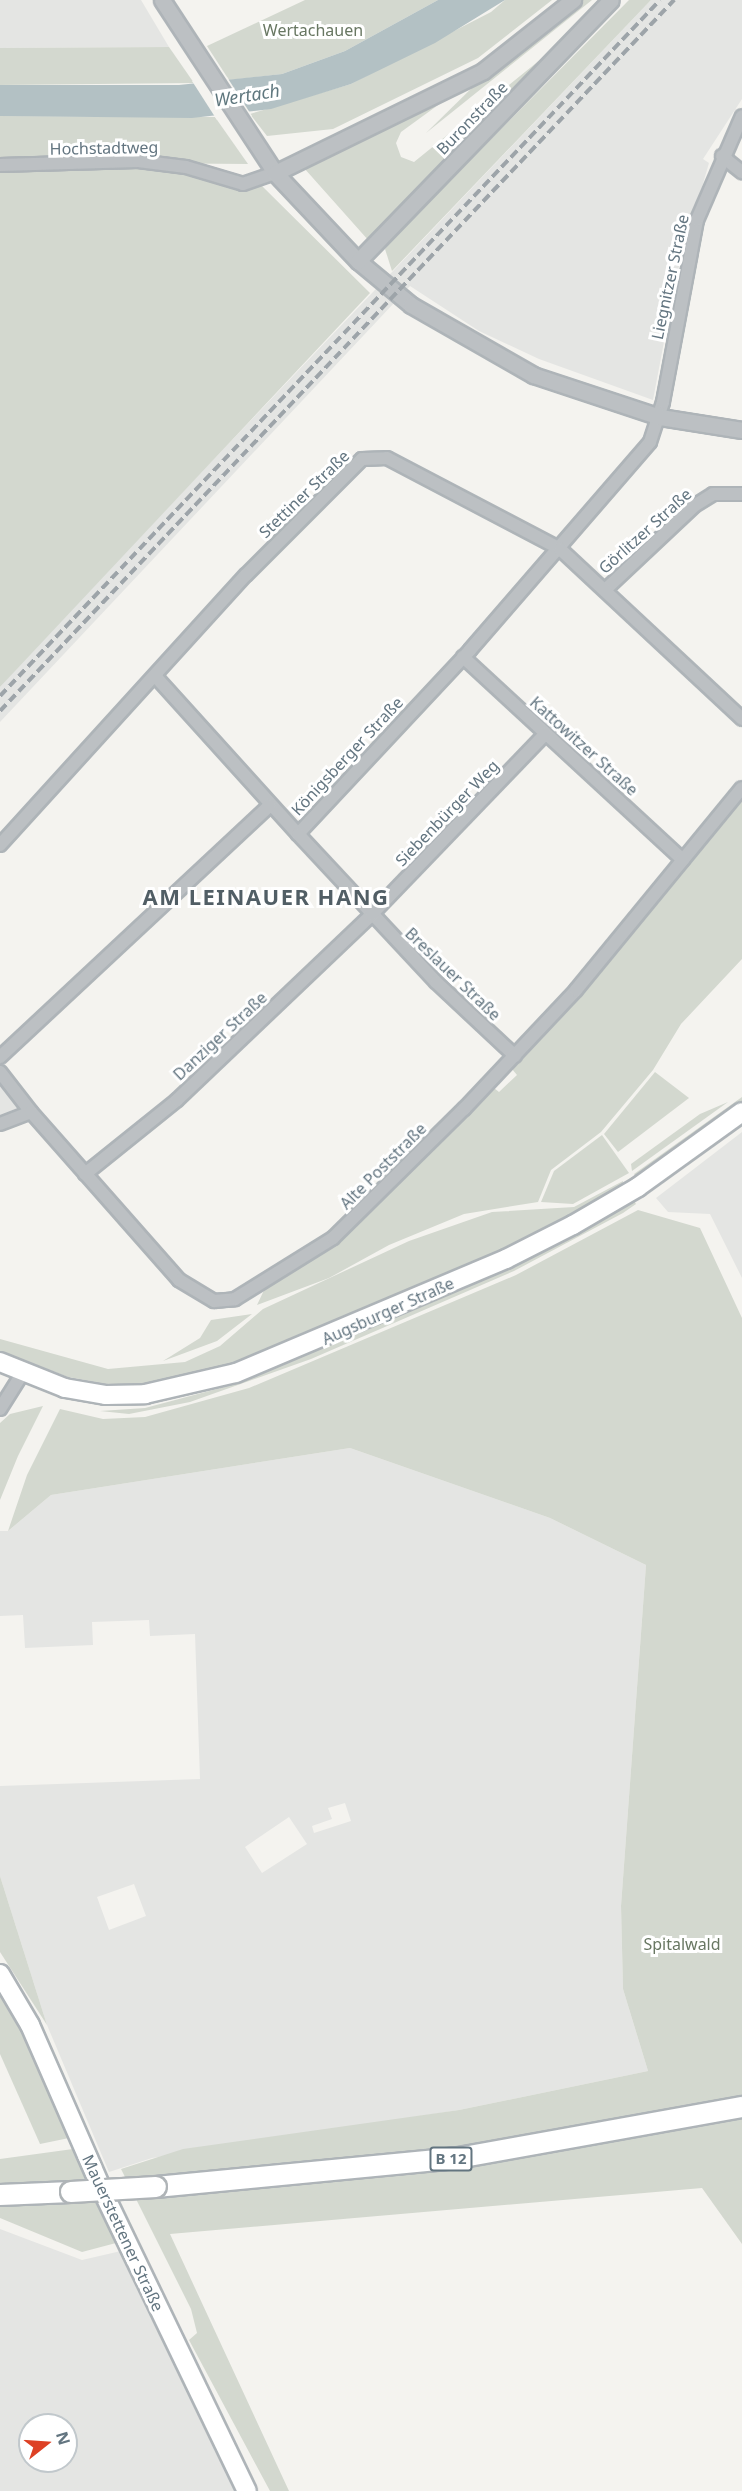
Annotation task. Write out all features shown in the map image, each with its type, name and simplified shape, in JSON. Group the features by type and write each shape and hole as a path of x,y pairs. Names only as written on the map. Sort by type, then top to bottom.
{"main road":[{"name":"Augsburger Straße","path":"0,1362 22,1374 105,1395 145,1394 236,1373 496,1264 573,1225 638,1187 742,1112"},
{"name":"Mauerstettener Straße","path":"0,1974 30,2025 99,2182 247,2491"},
{"name":"B 12","path":"0,2195 156,2187 458,2158 742,2107"}],"street":[{"path":"162,0 247,136 275,173 358,261 411,305 495,357 660,417 742,430"},
{"name":"Buronstraße","path":"275,173 483,71 573,0"},
{"name":"Buronstraße","path":"358,261 611,0"},
{"name":"Liegnitzer Straße","path":"660,417 697,220 722,156 742,116"},
{"path":"722,156 742,172"},
{"name":"Hochstadtweg","path":"0,165 147,162 243,184 275,173"},
{"name":"Königsberger Straße","path":"0,1057 270,805 298,834 464,657 637,463 660,417"},
{"name":"Stettiner Straße","path":"0,845 156,677 246,575 362,459 387,458 560,549 742,719"},
{"name":"Görlitzer Straße","path":"605,590 694,506 713,494 742,494"},
{"name":"Kattowitzer Straße","path":"464,657 683,860"},
{"path":"156,677 270,805"},
{"name":"Siebenbürger Weg","path":"371,915 546,733"},
{"name":"Alte Poststraße","path":"31,1112 179,1280 214,1301 235,1299 333,1238 515,1056 742,788"},
{"name":"Breslauer Straße","path":"298,834 371,915 515,1056"},
{"name":"Danziger Straße","path":"85,1174 177,1100 371,915"},
{"path":"0,1072 31,1112 0,1124"},
{"path":"0,1409 22,1374"}],"shaded area":[{"path":"0,0 141,0 169,47 0,48"},
{"path":"651,0 742,0 742,99 703,159 709,163 677,273 653,400 539,359 479,331 410,286 0,722 0,687 36,646"},
{"path":"0,1077 23,1108 0,1118"},
{"path":"742,1132 742,1278 710,1214 668,1212 656,1198"},
{"path":"350,1448 550,1518 646,1565 621,1906 623,1989 648,2071 459,2110 152,2158 109,2172 47,2025 0,1876 0,1786 200,1779 195,1634 150,1636 149,1620 92,1622 93,1645 25,1648 23,1615 0,1616 0,1531 8,1531 51,1495","holes":["345,1803 351,1821 314,1833 312,1826 332,1819 328,1808","289,1817 307,1844 262,1873 245,1847","134,1884 146,1916 109,1930 97,1897"]},
{"path":"0,2229 82,2260 121,2251 236,2491 0,2491"}],"green space":[{"name":"Wertachauen","path":"305,0 438,0 345,51 282,74 229,80 207,46"},
{"path":"505,0 552,0 478,58 333,129 267,136 250,114 351,84 491,12"},
{"path":"583,0 592,0 426,133 483,77"},
{"path":"629,0 651,0 392,271 385,249 394,237"},
{"path":"567,38 369,241 304,168 456,92 401,132 396,143 401,157 414,162"},
{"path":"169,47 194,83 0,85 0,48"},
{"path":"0,116 215,117 248,164 0,162"},
{"path":"165,166 243,188 262,186 370,293 0,687 0,168"},
{"path":"742,796 742,959 681,1024 653,1070 601,1132 551,1170 538,1202 464,1214 389,1245 329,1278 257,1305 266,1286 337,1241 494,1088 499,1092 517,1075 512,1069 585,990"},
{"path":"655,1072 689,1098 618,1152 604,1134"},
{"path":"742,1097 742,1103 637,1179 634,1174"},
{"path":"728,1102 632,1171 631,1164 700,1114"},
{"path":"602,1135 629,1173 573,1204 541,1202 554,1171"},
{"path":"623,1181 622,1189 502,1253 233,1365 145,1386 106,1384 68,1377 0,1351 0,1339 108,1369 185,1362 220,1346 263,1309 409,1241 492,1212 574,1207"},
{"path":"633,1199 636,1204 623,1213 514,1271 311,1359 190,1402 129,1414 100,1411 145,1408 243,1382 513,1265"},
{"name":"Spitalwald","path":"638,1210 700,1228 742,1318 742,2099 531,2139 158,2193 742,2114 742,2244 702,2188 170,2234 289,2491 270,2491 189,2340 197,2333 191,2309 121,2169 183,2149 459,2110 648,2071 623,1989 621,1906 646,1565 550,1518 350,1448 51,1495 8,1531 27,1475 60,1409 103,1419 145,1417 249,1388 516,1275"},
{"path":"252,1314 217,1341 163,1361 200,1338 211,1320"},
{"path":"43,1406 18,1456 0,1500 0,1423 10,1414"},
{"path":"0,1876 47,2025 0,1952"},
{"path":"0,1983 24,2029 69,2138 40,2144 0,2054"},
{"path":"73,2149 116,2243 82,2252 0,2218 0,2201 74,2200 66,2181 0,2186 0,2159"}],"water":[{"name":"Wertach","path":"438,0 505,0 435,43 351,84 271,109 192,118 0,116 0,85 179,85 282,74 345,51"}],"pier":[{"path":"227,77 252,116 217,120 192,81"}],"railway":[{"path":"0,696 660,0"},
{"path":"0,711 674,0"}],"district":[{"name":"AM LEINAUER HANG","path":"266,897"}]}
